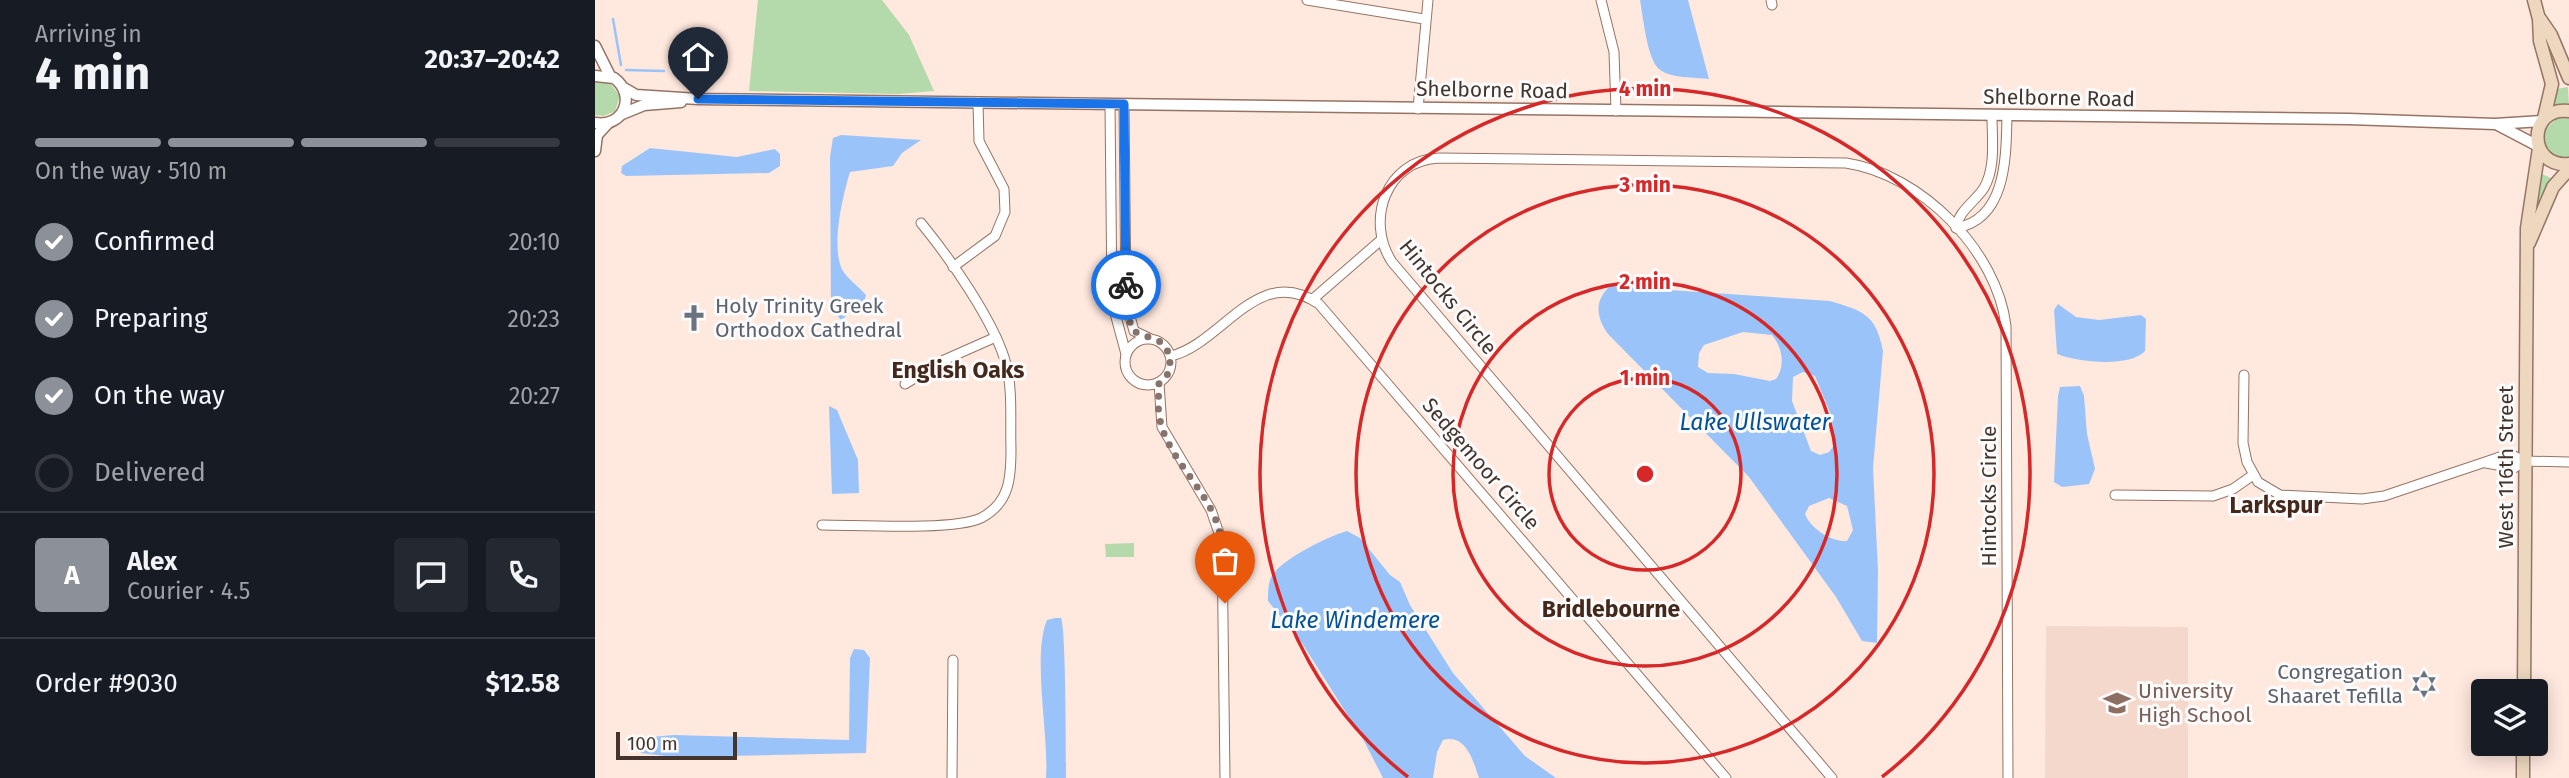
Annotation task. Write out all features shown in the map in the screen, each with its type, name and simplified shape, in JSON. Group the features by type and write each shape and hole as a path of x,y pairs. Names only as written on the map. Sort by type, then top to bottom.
{"main road":[{"path":"2534,0 2539,19 2540,41 2552,84 2543,119"},
{"path":"2539,19 2551,36 2569,78"},
{"path":"2543,119 2558,110 2569,111"},
{"name":"West 116th Street","path":"2523,679 2528,216 2538,147 2537,130 2543,119"},
{"path":"2538,147 2554,163 2569,166"},
{"name":"West 116th Street","path":"2529,243 2553,187 2569,166"},
{"path":"2523,756 2523,778"}],"street":[{"path":"1307,0 1424,19"},
{"path":"1418,109 1424,19 1428,0"},
{"path":"1601,0 1614,52 1616,111"},
{"path":"595,46 610,76 624,88 627,102 621,115"},
{"path":"595,76 610,76"},
{"name":"Shelborne Road","path":"624,88 636,96 698,99 2495,124 2543,119"},
{"name":"Shelborne Road","path":"608,123 641,105 698,99"},
{"path":"953,267 995,236 1005,212 1004,189 979,141 978,102"},
{"path":"1110,104 1112,302 1115,324 1126,354 1126,366 1131,377 1147,385 1159,383 1168,374 1171,356 1165,346 1133,331 1126,302 1124,104"},
{"path":"1992,116 1992,158 1988,178 1983,189 1958,216 1956,228 1969,226 1987,209 2002,182 2007,162 2007,116"},
{"path":"595,122 608,123"},
{"path":"595,151 597,135 608,123"},
{"name":"Shelborne Road","path":"2495,124 2538,147"},
{"name":"Hintocks Circle","path":"1832,778 1392,261 1381,240 1381,206 1391,185 1416,163 1439,158 1846,163 1874,169 1903,182 1956,228 1989,270 2001,301 2006,326 2008,778"},
{"path":"822,525 965,523 995,508 1006,492 1011,473 1010,387 1006,364 996,337 953,267 921,223"},
{"path":"1171,356 1191,350 1245,305 1259,298 1289,293 1313,299 1381,240"},
{"name":"Sedgemoor Circle","path":"1313,299 1332,315 1726,778"},
{"path":"905,384 944,360 996,337"},
{"path":"1126,354 1138,341 1149,338"},
{"path":"2244,375 2243,450 2253,475 2269,490 2286,497 2362,499 2405,492 2486,463 2510,468 2524,461 2569,462"},
{"path":"1159,383 1162,427 1211,510 1222,542 1225,778"},
{"path":"2115,495 2213,496 2233,489 2253,475"},
{"path":"952,778 953,660"}],"shaded area":[{"name":"University High School","path":"2046,626 2188,627 2188,778 2045,778"}],"green space":[{"path":"758,0 882,0 909,35 934,91 899,94 749,91"},
{"path":"595,83 610,83 620,96 615,111 604,116 595,115"},
{"path":"2568,87 2569,107 2551,109 2556,89"},
{"path":"2558,117 2569,117 2569,158 2554,156 2544,146 2543,132"},
{"path":"2540,173 2553,179 2537,217 2532,216"},
{"path":"1134,543 1134,557 1106,557 1105,544"}],"water":[{"path":"1640,0 1688,0 1709,79 1676,76 1659,69 1651,56"},
{"path":"841,135 921,140 902,153 893,166 850,172 839,222 839,261 843,271 866,295 864,303 841,320 831,308 830,157 833,138"},
{"path":"650,148 737,157 775,149 780,154 780,166 769,173 626,176 621,173 622,166"},
{"name":"Lake Ullswater","path":"1610,286 1830,301 1859,311 1872,322 1883,351 1873,468 1878,571 1877,643 1862,641 1836,597 1749,477 1608,334 1599,315 1599,303","holes":["1743,332 1772,335 1782,362 1776,379 1770,381 1734,374 1708,373 1698,367 1699,353 1704,345","1803,372 1815,376 1831,415 1835,444 1829,452 1820,455 1811,451 1792,401 1793,377","1829,498 1847,506 1853,530 1847,541 1828,537 1816,529 1805,514 1809,506"]},
{"path":"2058,304 2076,317 2099,320 2141,315 2146,319 2145,351 2128,360 2116,362 2089,361 2057,354 2054,310"},
{"path":"2080,386 2084,396 2087,434 2095,469 2089,484 2062,487 2054,482 2058,396 2060,387"},
{"path":"829,406 837,410 858,460 859,493 832,494"},
{"name":"Lake Windemere","path":"1347,531 1360,538 1390,575 1400,582 1410,605 1453,673 1525,756 1556,778 1479,778 1467,750 1451,739 1443,740 1437,752 1433,778 1383,778 1364,741 1302,643 1268,601 1270,580 1279,568 1307,548"},
{"path":"1061,618 1063,627 1066,778 1046,778 1041,654 1047,620"},
{"path":"854,649 864,650 870,658 866,753 674,757 640,753 640,745 651,737 674,735 849,740 850,658"}],"waterway":[{"path":"613,19 621,65"},
{"path":"626,70 664,71"}],"way so far":[{"path":"1126,285 1127,313 1133,331 1137,335 1161,342 1171,356 1171,369 1159,383 1160,420 1165,435 1219,527 1224,552 1225,603"}],"place":[{"name":"Holy Trinity Greek Orthodox Cathedral","path":"694,318"},
{"name":"Congregation Shaaret Tefilla","path":"2424,684"},
{"name":"University High School","path":"2117,703"}],"district":[{"name":"English Oaks","path":"958,370"},
{"name":"Larkspur","path":"2276,505"},
{"name":"Bridlebourne","path":"1611,609"}],"route":[{"path":"698,99 1124,104 1126,285"}]}
